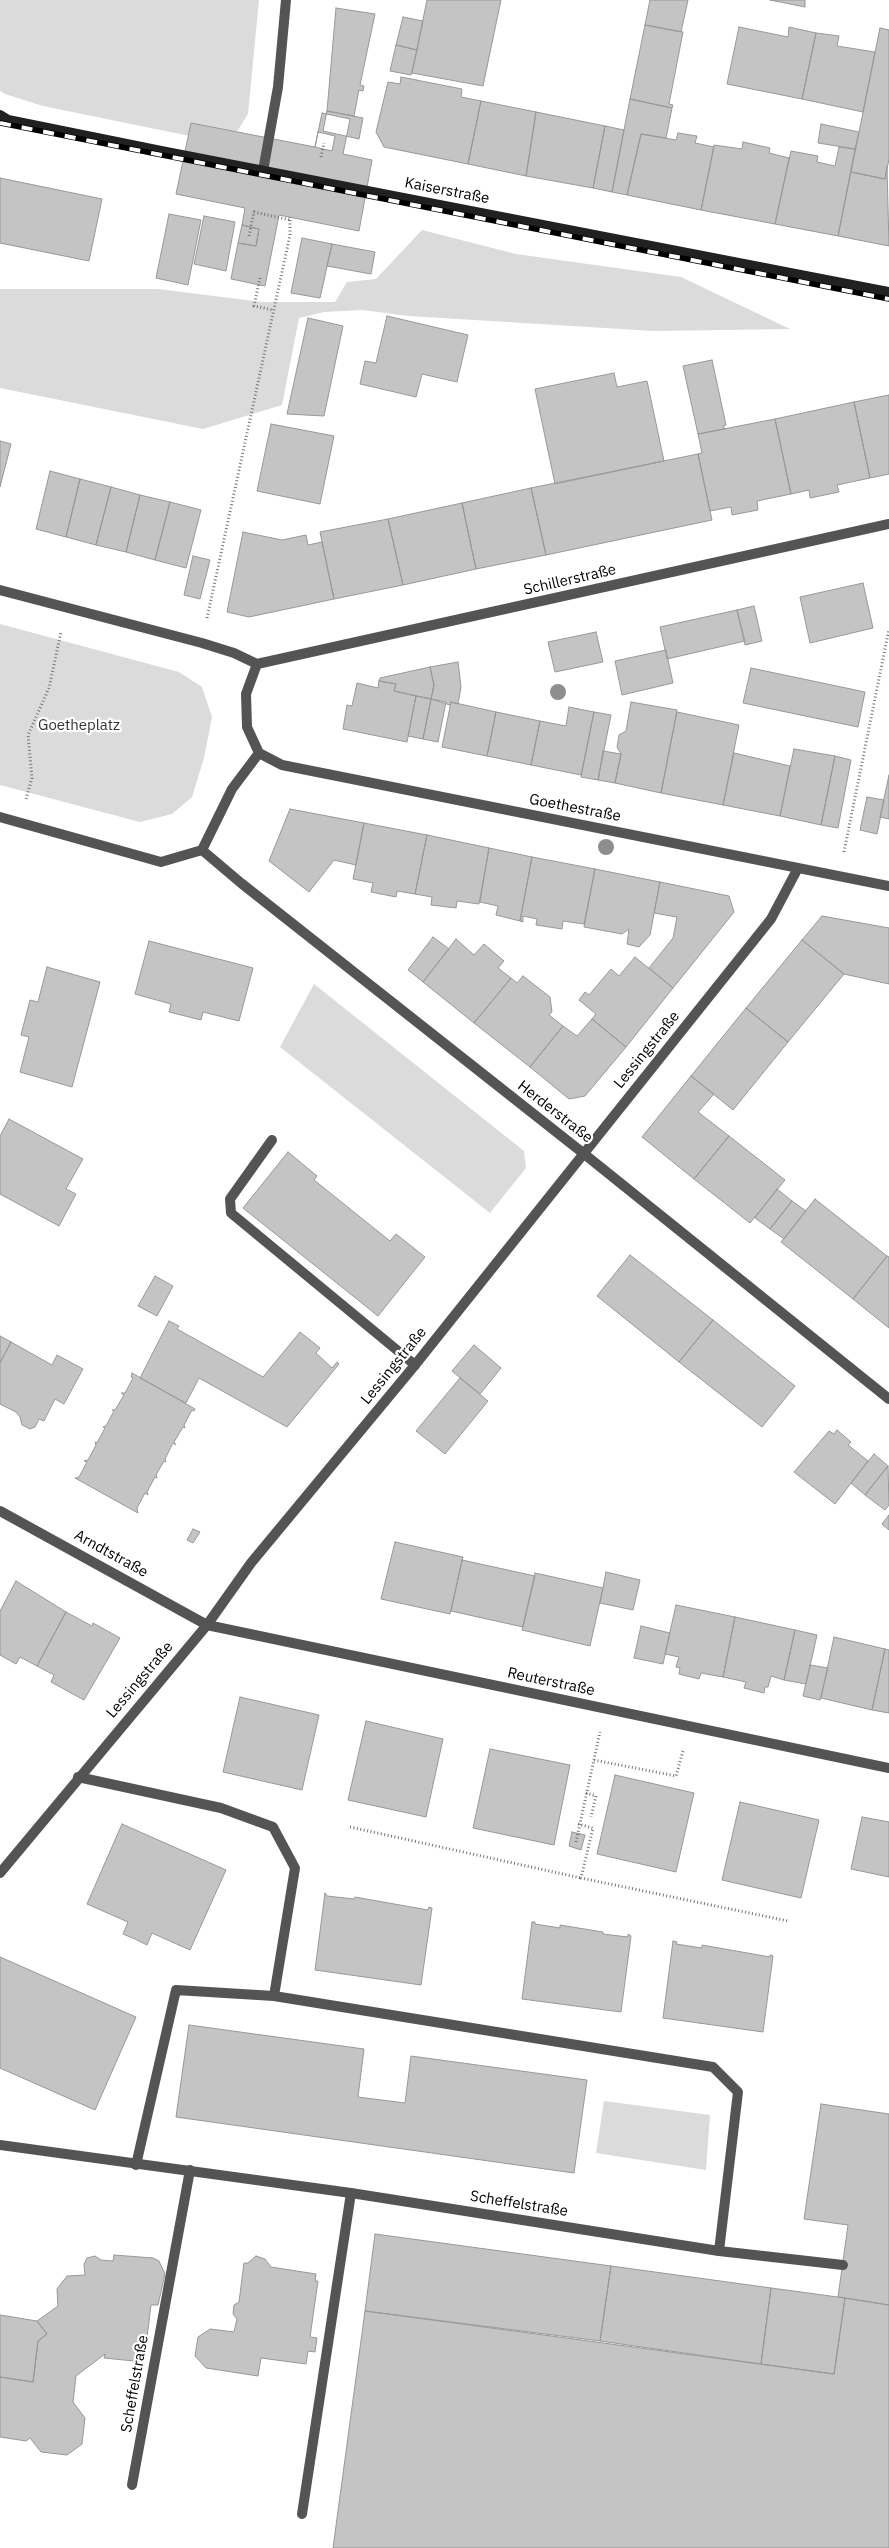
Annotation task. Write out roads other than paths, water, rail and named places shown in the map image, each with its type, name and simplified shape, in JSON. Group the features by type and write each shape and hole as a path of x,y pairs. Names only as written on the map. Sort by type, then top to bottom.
{"main road":[{"name":"Kaiserstraße","path":"3,119 889,292"}],"street":[{"path":"263,171 278,86 286,0"},
{"name":"Schillerstraße","path":"257,664 889,524"},
{"path":"0,590 202,643 234,653 257,664 246,694 247,726 259,753 232,789 202,850 160,862 0,817"},
{"name":"Goethestraße","path":"259,753 282,765 889,886"},
{"name":"Herderstraße","path":"202,850 241,884 584,1153 889,1399"},
{"name":"Lessingstraße","path":"0,1873 207,1624 251,1562 415,1365 772,919 798,868"},
{"path":"272,1140 230,1199 231,1213 415,1365"},
{"name":"Arndtstraße","path":"0,1511 207,1624"},
{"name":"Reuterstraße","path":"207,1624 889,1768"},
{"path":"78,1777 222,1808 273,1827 295,1868 274,1996"},
{"path":"136,2166 176,1990 274,1996 713,2067 738,2092 719,2251"},
{"name":"Scheffelstraße","path":"0,2145 136,2166 190,2170 351,2193 719,2251 843,2265"},
{"name":"Scheffelstraße","path":"132,2485 190,2170"},
{"path":"302,2514 351,2193"}],"railway":[{"path":"0,123 889,299"}],"park label":[{"name":"Goetheplatz","path":"79,726"}]}
